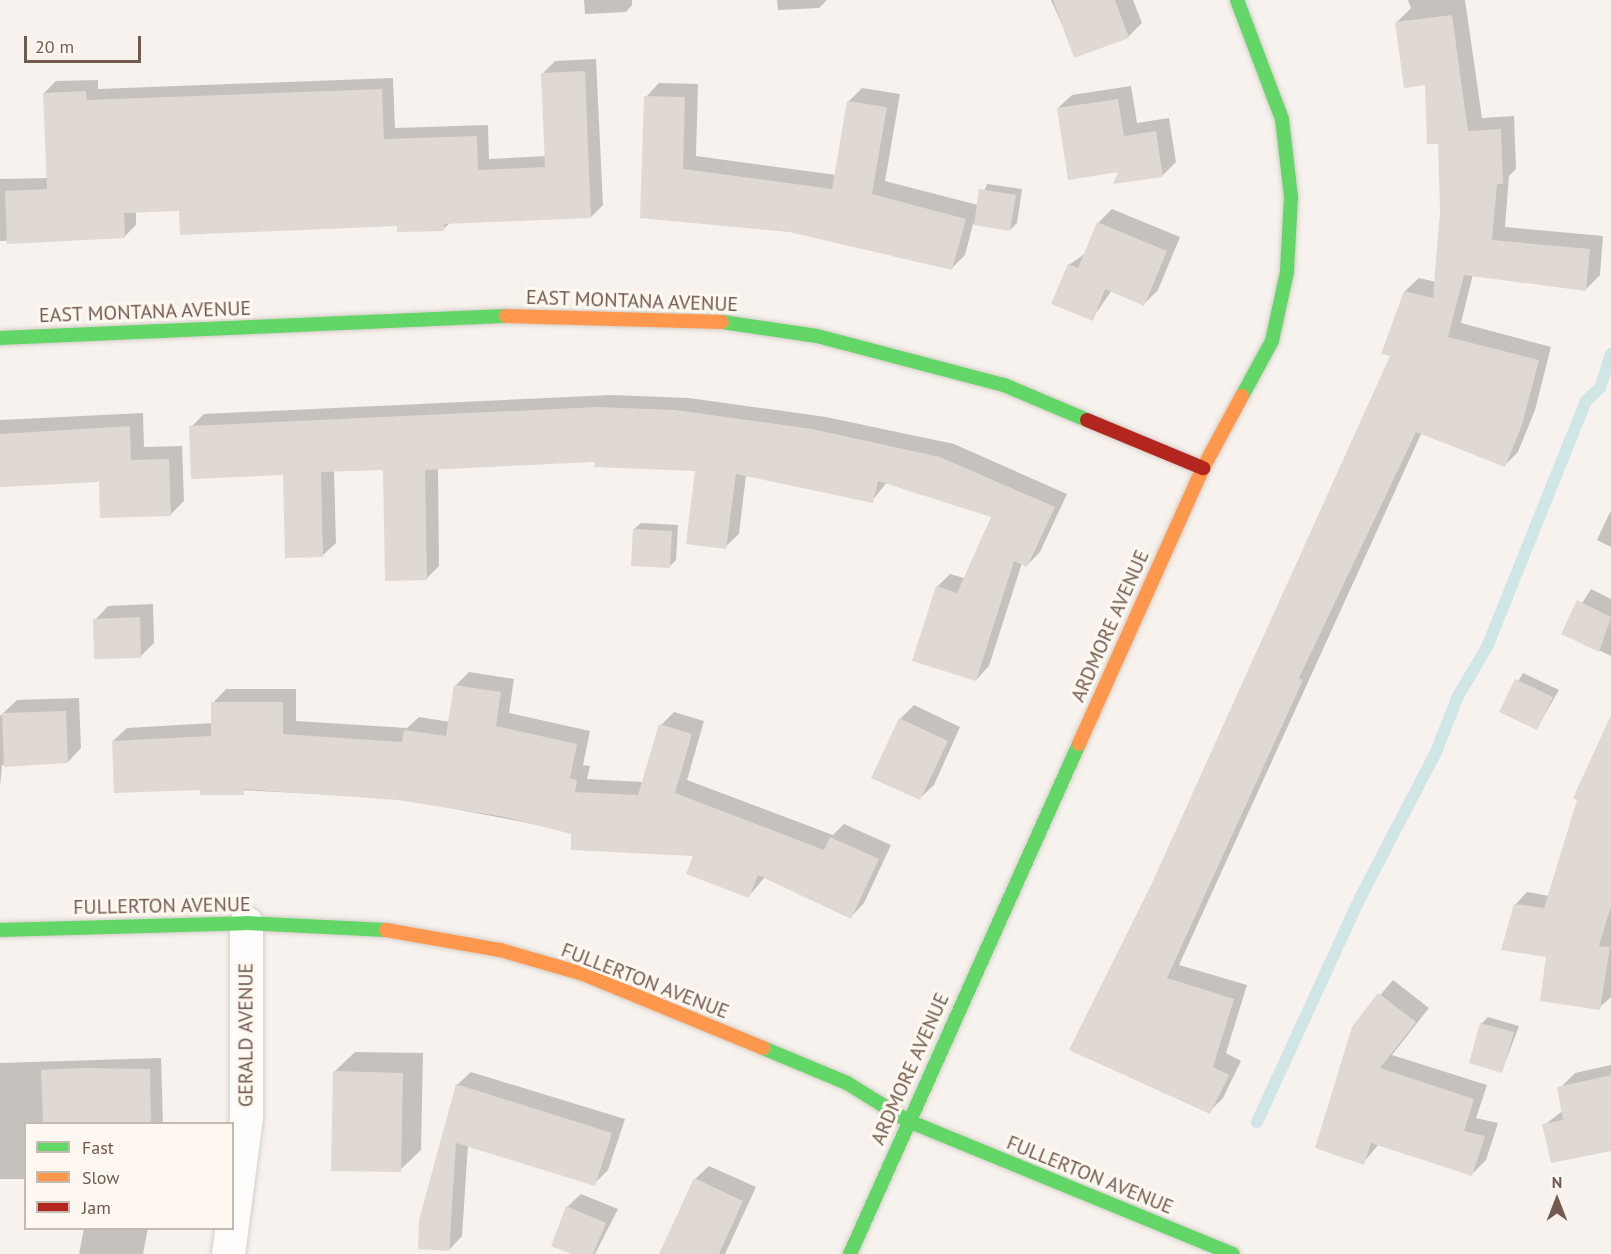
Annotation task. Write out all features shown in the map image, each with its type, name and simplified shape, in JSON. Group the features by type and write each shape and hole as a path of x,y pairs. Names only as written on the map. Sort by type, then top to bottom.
{"street":[{"name":"ARDMORE AVENUE","path":"850,1254 1203,468 1272,341 1290,241 1282,119 1237,0"},
{"name":"EAST MONTANA AVENUE","path":"0,338 564,314 733,323 817,336 1004,385 1203,468"},
{"name":"FULLERTON AVENUE","path":"0,930 246,923 373,928 500,950 583,974 847,1083 908,1121 1233,1254"},
{"name":"GERALD AVENUE","path":"234,1209 246,1118 246,923"},
{"name":"GERALD AVENUE","path":"228,1254 231,1230"}],"building":[{"path":"1053,0 1115,0 1129,38 1074,58"},
{"path":"1452,15 1468,131 1501,129 1503,184 1497,184 1492,240 1590,249 1586,291 1464,275 1448,337 1539,360 1522,425 1505,467 1416,432 1299,678 1303,680 1167,978 1234,999 1213,1067 1229,1075 1210,1114 1069,1050 1152,883 1390,356 1381,354 1404,291 1433,298 1440,212 1438,144 1427,144 1425,85 1404,88 1395,22"},
{"path":"585,71 591,218 444,224 444,231 397,232 397,226 180,235 179,211 124,213 125,238 7,244 5,191 47,189 43,93 86,91 87,100 382,89 384,139 477,136 478,170 545,167 541,73"},
{"path":"644,96 685,97 683,169 832,189 847,101 887,107 872,194 966,219 952,270 789,232 640,218"},
{"path":"1118,99 1124,136 1156,131 1163,177 1113,184 1118,172 1068,180 1057,108"},
{"path":"979,189 1016,195 1010,231 974,225"},
{"path":"1097,222 1167,251 1144,306 1105,289 1093,321 1051,304 1068,264 1078,268"},
{"path":"597,407 675,410 812,429 940,457 1055,507 1027,567 1014,561 976,681 912,661 936,586 957,593 991,517 878,481 873,503 736,474 726,549 686,544 695,471 594,467 595,462 425,470 427,580 385,581 383,470 321,472 323,557 285,558 283,475 191,479 189,426"},
{"path":"130,426 131,460 169,459 171,516 100,518 99,482 0,487 0,434"},
{"path":"633,529 672,531 670,568 631,566"},
{"path":"1577,600 1611,617 1599,652 1561,634"},
{"path":"140,617 141,658 94,659 93,619"},
{"path":"1515,679 1553,697 1537,730 1499,712"},
{"path":"454,685 501,692 496,726 577,744 570,778 577,780 575,792 638,795 659,724 692,734 675,793 824,850 830,837 879,859 851,919 758,875 749,898 686,874 693,856 571,850 571,834 500,816 397,800 244,789 244,795 200,795 200,790 114,793 112,741 211,736 211,702 283,702 283,734 402,742 404,730 446,736"},
{"path":"66,711 68,763 4,767 2,713"},
{"path":"1611,715 1611,906 1599,946 1610,947 1600,1010 1540,1001 1546,957 1501,950 1514,904 1544,908 1577,800 1573,798"},
{"path":"899,718 948,741 920,800 871,778"},
{"path":"1378,993 1416,1022 1380,1068 1474,1099 1464,1131 1485,1136 1472,1176 1371,1143 1364,1165 1315,1148 1352,1027"},
{"path":"1480,1023 1514,1032 1502,1073 1469,1063"},
{"path":"150,1069 151,1122 43,1122 41,1070"},
{"path":"333,1071 403,1073 401,1172 331,1171"},
{"path":"1611,1075 1611,1151 1551,1163 1542,1124 1563,1120 1557,1087"},
{"path":"456,1084 612,1133 595,1186 456,1143 449,1251 418,1249 419,1220"},
{"path":"694,1178 743,1201 719,1254 659,1254"},
{"path":"566,1206 606,1223 593,1254 571,1254 551,1246"}],"waterway":[{"path":"1257,1122 1360,898 1436,752 1458,696 1487,647 1586,401 1600,388 1611,354"}],"traffic: fast":[{"path":"1237,0 1282,119 1291,197 1287,272 1272,341 1242,396"},
{"path":"0,338 506,316"},
{"path":"722,322 817,336 1004,385 1087,420"},
{"path":"850,1254 1079,744"},
{"path":"0,930 246,923 386,930"},
{"path":"763,1048 847,1083 908,1121 1233,1254"}],"traffic: slow":[{"path":"506,316 722,322"},
{"path":"1079,744 1203,468 1242,396"},
{"path":"386,930 500,950 583,974 763,1048"}],"traffic: jam":[{"path":"1087,420 1203,468"}]}
